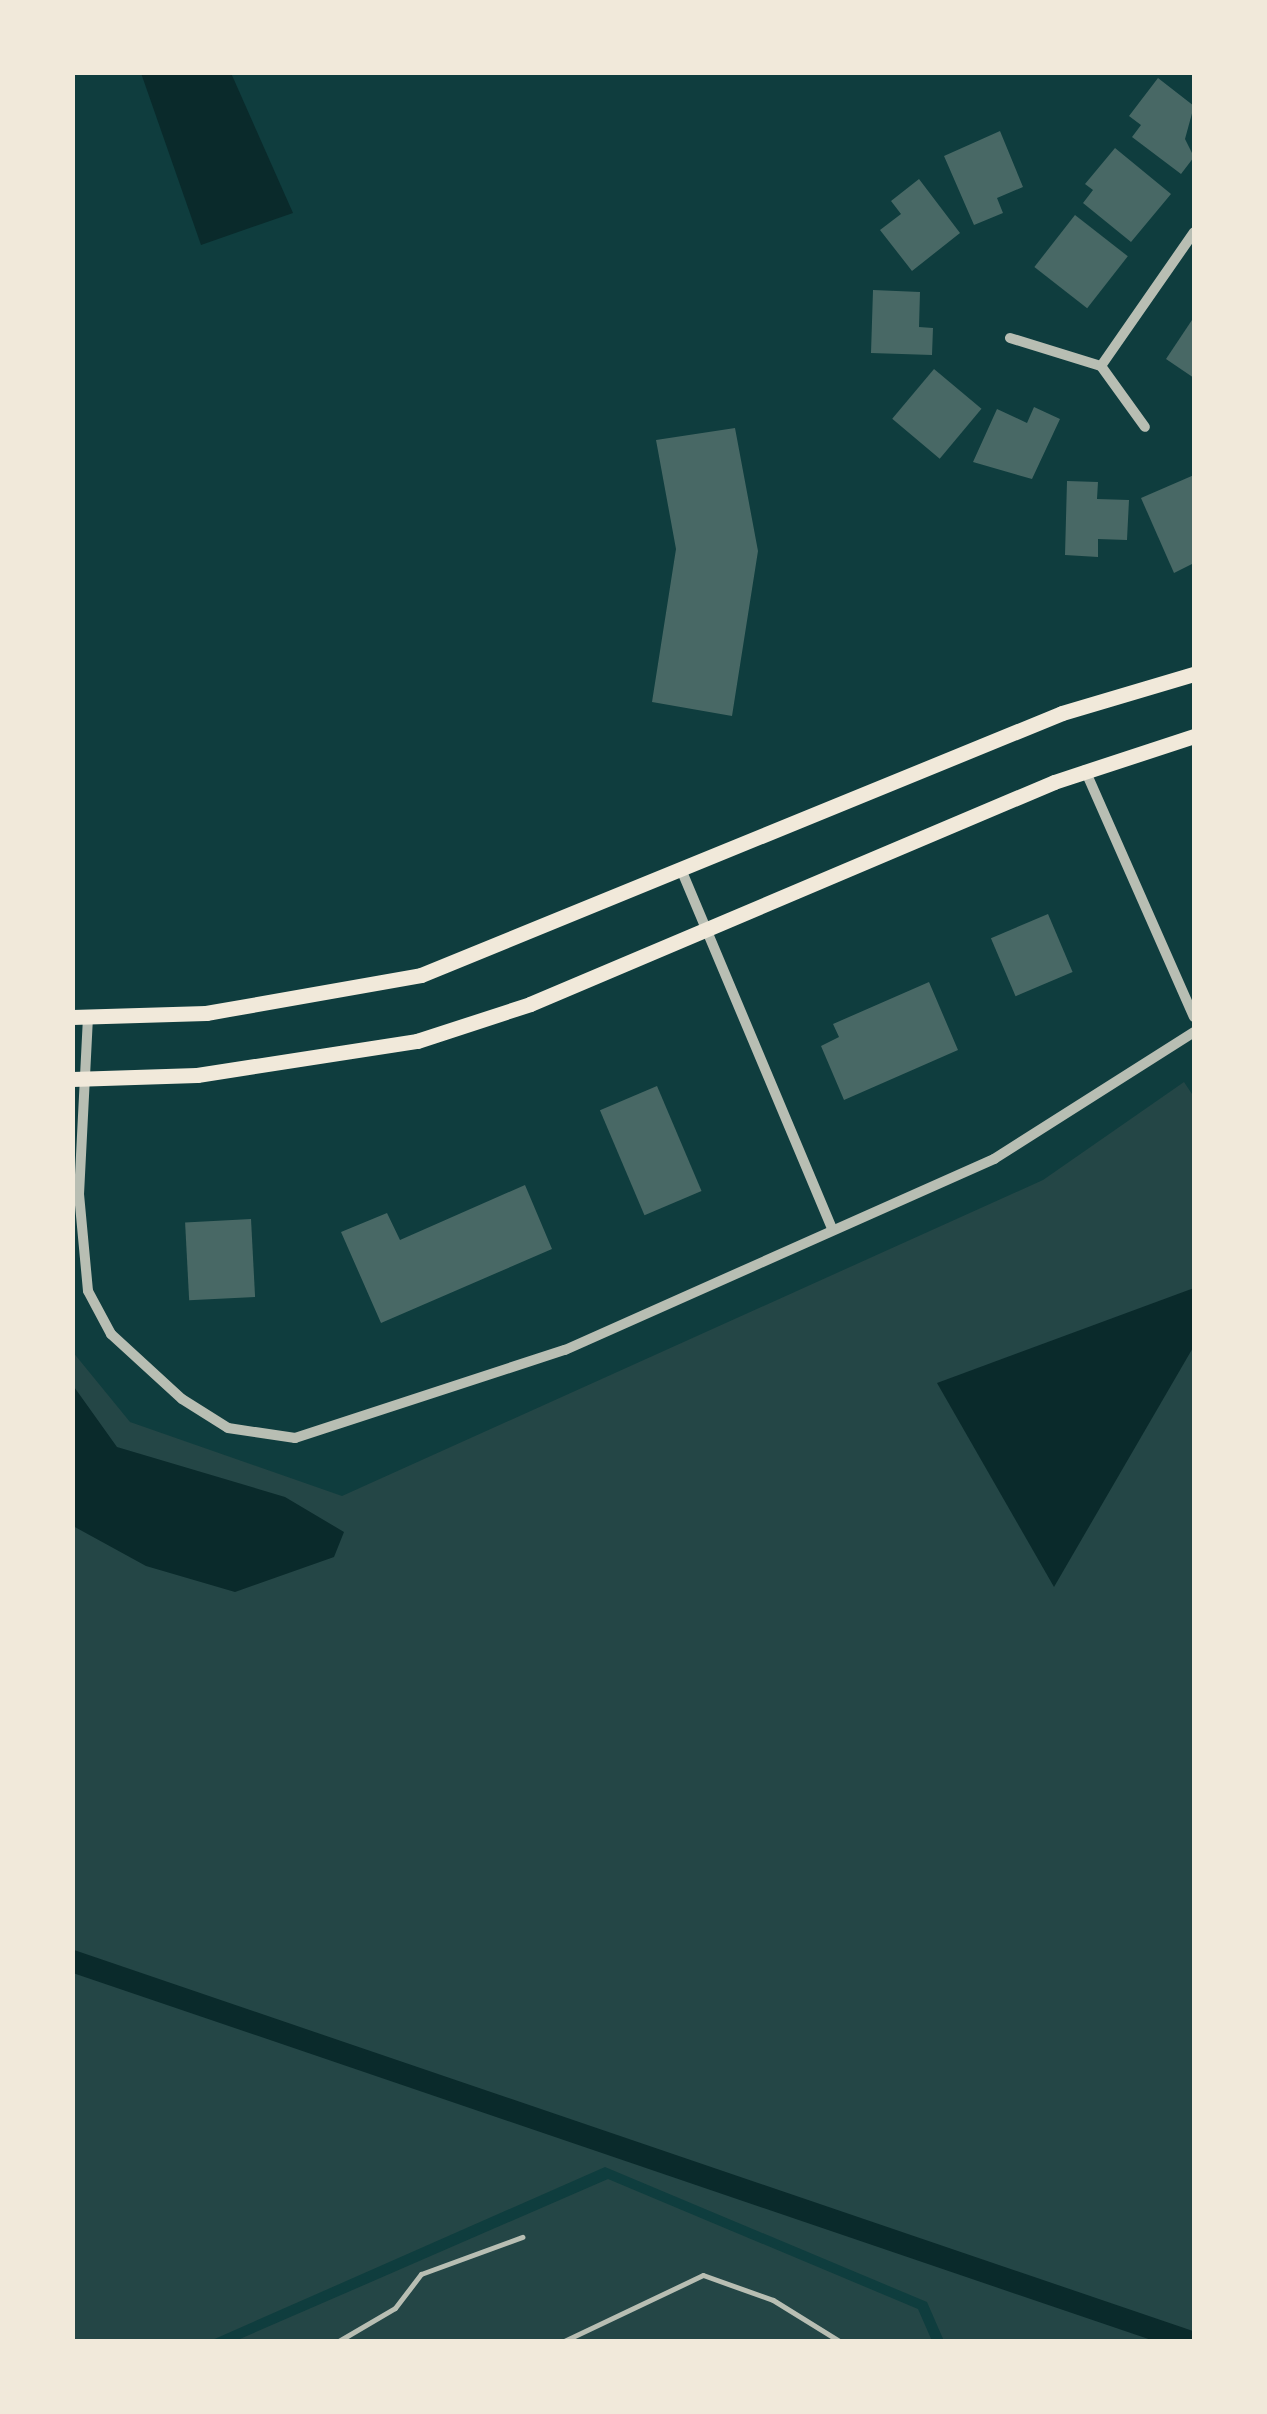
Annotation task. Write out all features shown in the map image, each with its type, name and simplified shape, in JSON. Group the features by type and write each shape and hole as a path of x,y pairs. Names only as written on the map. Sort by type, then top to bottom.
{"main road":[{"path":"80,1017 326,998 526,939 973,748 1194,674"},
{"path":"79,1079 197,1075 417,1041 707,931 1085,770 1194,736"}],"street":[{"path":"1101,366 1194,232"},
{"path":"1010,338 1101,366 1145,427"},
{"path":"1085,770 1194,1017"},
{"path":"683,874 832,1230"},
{"path":"80,1017 80,1250 88,1291 138,1365 228,1428 295,1438 350,1427 565,1350 994,1159 1194,1032"}],"lane":[{"path":"337,2342 395,2308 421,2274 522,2236"},
{"path":"562,2342 703,2275 773,2300 840,2342"}],"shaded area":[{"path":"141,73 231,73 293,213 201,245"},
{"path":"1184,1082 1194,1097 1194,2341 944,2341 927,2302 605,2167 210,2341 73,2341 72,1351 130,1422 342,1496 1043,1180"},
{"path":"1194,1288 1194,1346 1054,1587 937,1383"},
{"path":"72,1384 117,1447 285,1497 344,1532 334,1557 235,1592 146,1566 73,1526"},
{"path":"608,2179 918,2309 932,2341 233,2342"}],"building":[{"path":"1158,78 1194,106 1185,139 1194,157 1181,174 1132,137 1141,125 1129,116"},
{"path":"1000,131 1023,187 997,198 1003,213 974,225 944,156"},
{"path":"1115,148 1171,194 1131,242 1083,203 1093,190 1085,184"},
{"path":"919,179 960,233 912,271 880,230 901,214 891,201"},
{"path":"1075,215 1128,256 1087,308 1034,267"},
{"path":"873,290 920,292 919,327 933,328 932,355 871,353"},
{"path":"1194,317 1194,378 1166,359"},
{"path":"934,369 981,409 940,459 892,419"},
{"path":"1034,407 1060,419 1032,479 973,462 997,409 1027,423"},
{"path":"735,428 758,551 732,716 652,702 676,549 656,440"},
{"path":"1194,475 1194,563 1174,573 1141,498"},
{"path":"1067,481 1098,482 1097,499 1129,500 1127,540 1098,539 1098,557 1065,555"},
{"path":"1048,914 1073,972 1016,996 991,938"},
{"path":"929,982 958,1050 844,1100 821,1046 839,1037 833,1024"},
{"path":"657,1086 702,1191 644,1215 600,1110"},
{"path":"525,1185 552,1249 381,1323 341,1232 387,1213 400,1240"},
{"path":"251,1219 255,1297 189,1300 185,1222"}],"waterway":[{"path":"72,1961 1191,2342"}]}
